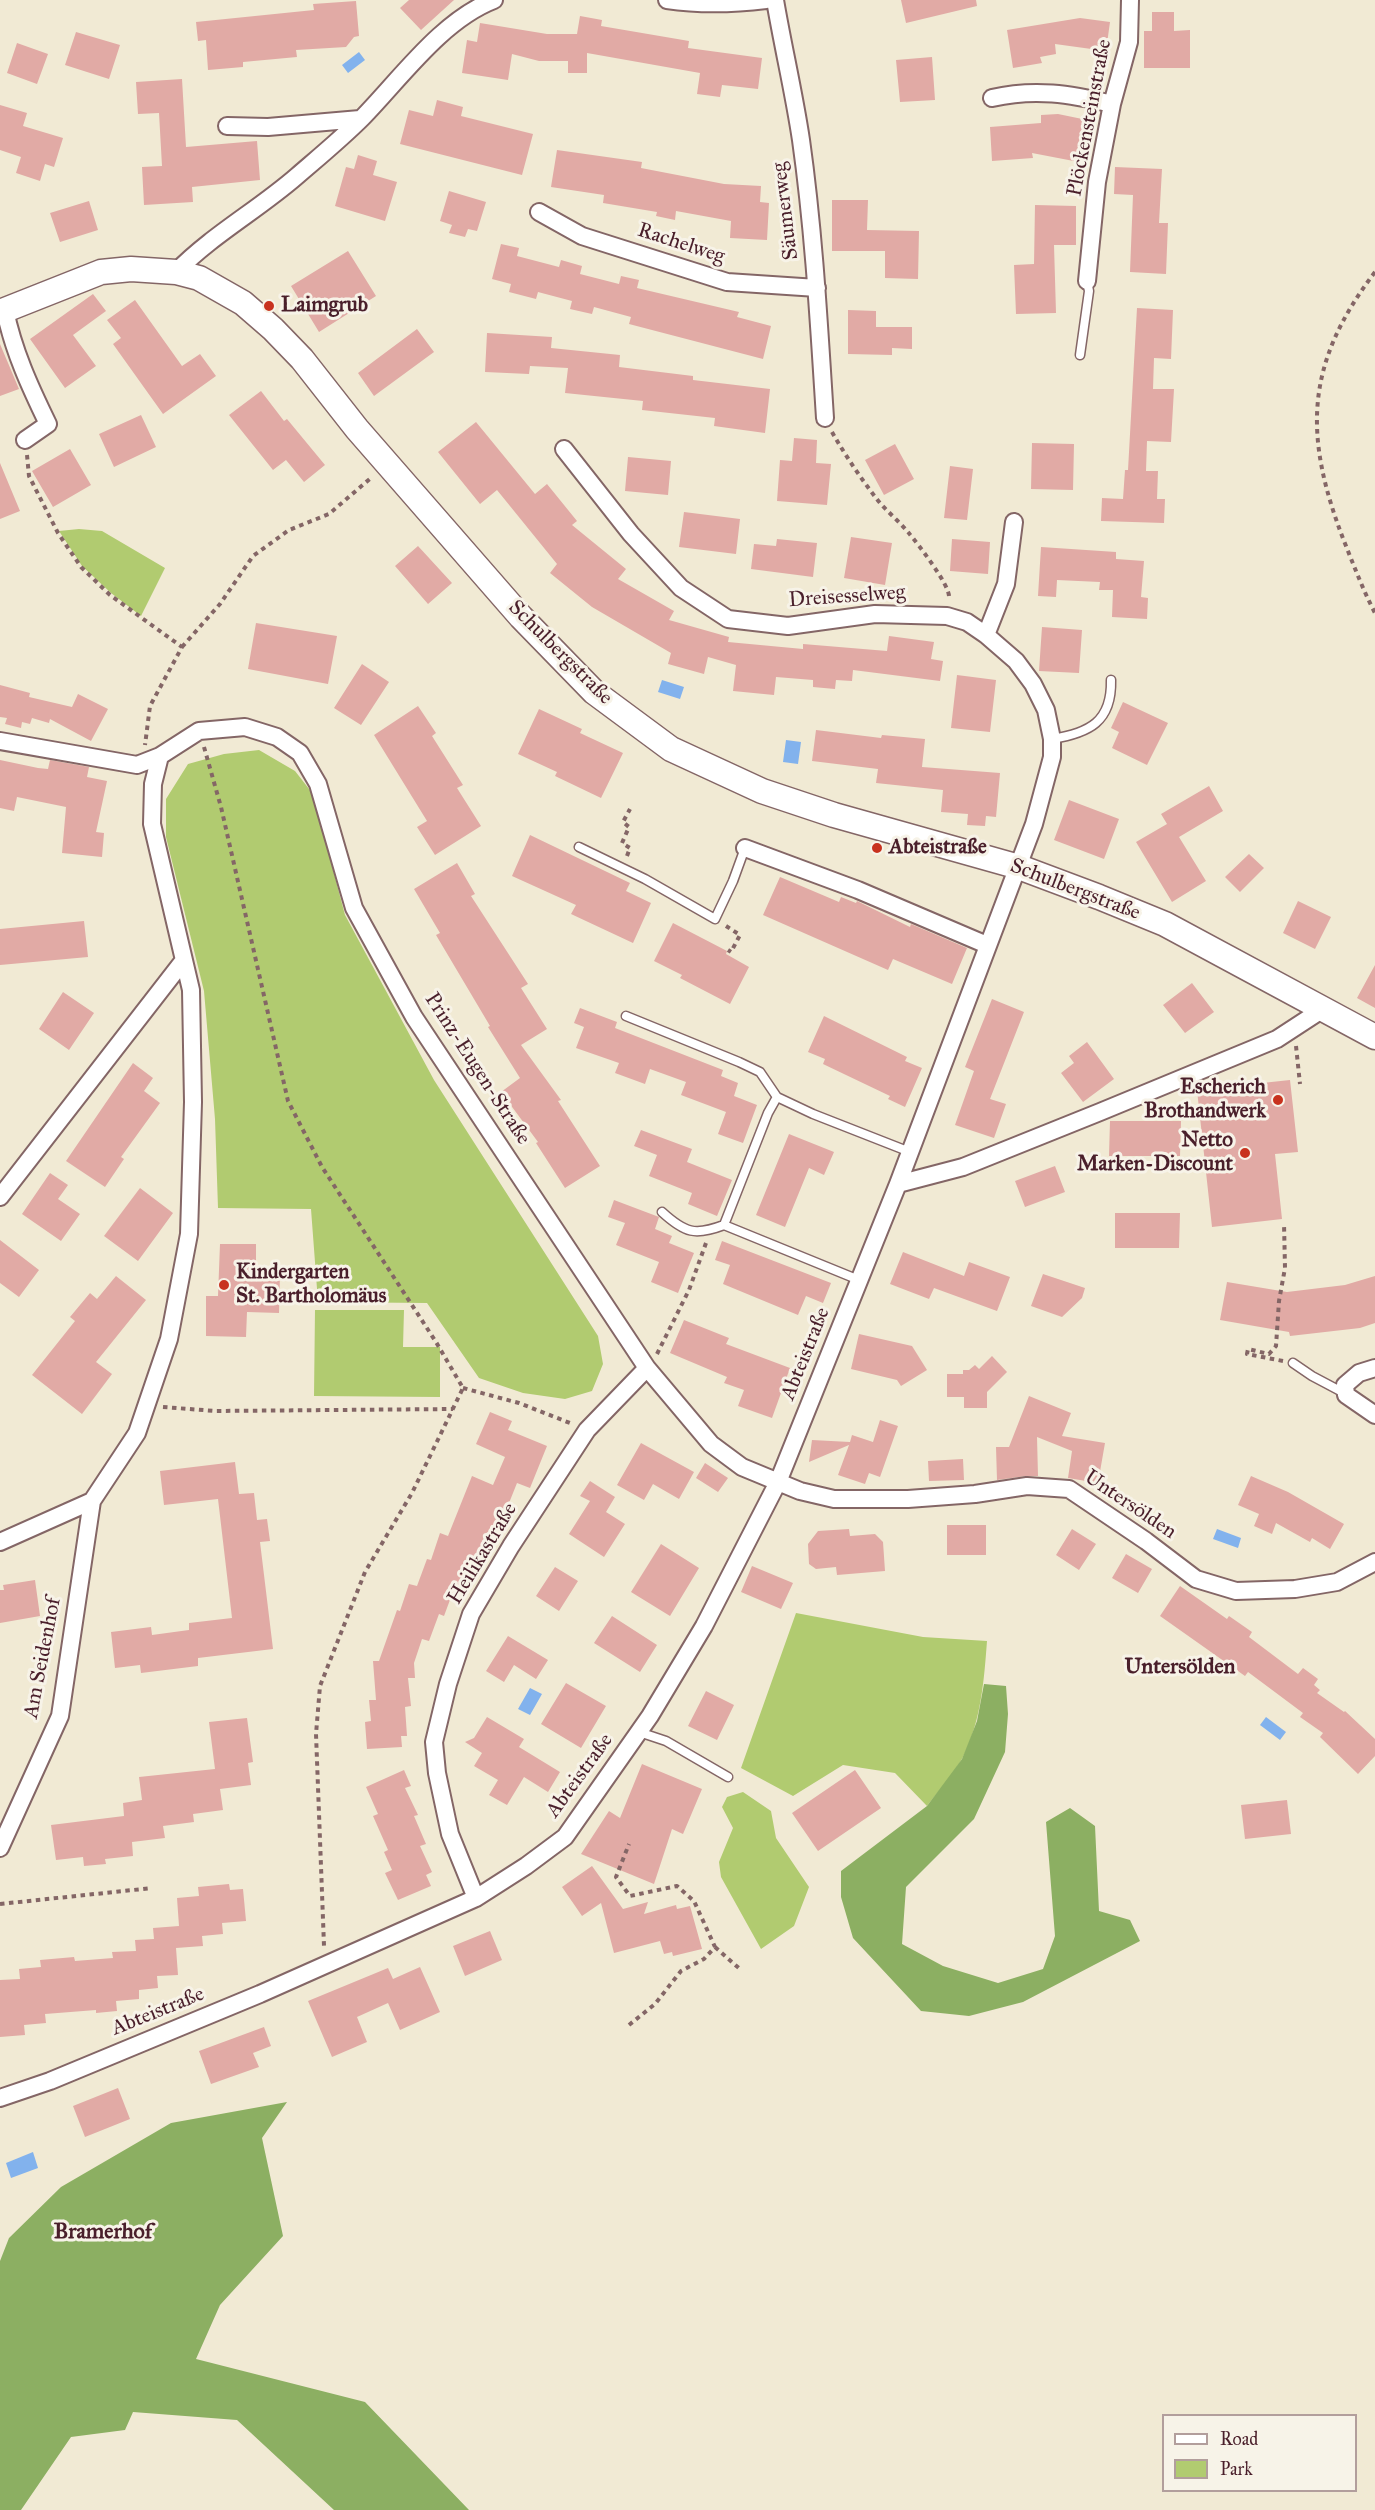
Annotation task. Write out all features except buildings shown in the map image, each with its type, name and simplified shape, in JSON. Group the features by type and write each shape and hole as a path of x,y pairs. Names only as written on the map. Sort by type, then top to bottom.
{"street":[{"path":"176,272 213,237 271,198 360,119 454,24 479,6 494,0"},
{"path":"667,0 694,4 766,0"},
{"name":"Säumerweg","path":"775,0 800,138 817,288 825,418"},
{"name":"Plöckensteinstraße","path":"1087,281 1097,182 1112,104 1129,42 1131,0"},
{"path":"992,98 1012,93 1068,93 1112,104"},
{"path":"227,126 268,127 360,119"},
{"name":"Rachelweg","path":"539,212 582,236 728,282 817,288"},
{"name":"Schulbergstraße","path":"2,311 101,272 130,269 176,272 199,278 218,288 243,303 302,359 357,429 521,617 594,692 670,748 762,791 834,815 1019,867 1165,924 1375,1037"},
{"path":"2,311 24,374 48,424 25,440"},
{"name":"Dreisesselweg","path":"564,449 631,534 681,588 728,619 788,626 875,614 947,616 967,622 1016,661 1033,684 1046,710 1052,739 1052,757 1034,824 1019,867"},
{"path":"986,635 1006,584 1014,522"},
{"name":"Prinz-Eugen-Straße","path":"0,741 137,765 160,756 199,731 244,727 277,737 300,753 318,784 354,908 414,1017 646,1368 711,1444 742,1467 778,1482"},
{"path":"0,1542 92,1501 137,1433 169,1339 189,1233 194,1102 191,990 152,824 153,784 160,756"},
{"path":"745,848 858,890 987,945"},
{"name":"Abteistraße","path":"0,2098 50,2081 249,1999 476,1898 526,1866 565,1837 639,1732 704,1626 778,1482 898,1184 1003,901 1019,867"},
{"path":"0,1197 184,960"},
{"path":"898,1184 963,1167 1277,1039 1323,1009"},
{"name":"Heilikastraße","path":"476,1898 453,1844 444,1812 434,1742 448,1684 471,1614 511,1546 587,1430 646,1368"},
{"path":"1375,1368 1359,1373 1345,1385 1346,1395 1375,1416"},
{"name":"Untersölden","path":"778,1482 800,1491 834,1499 878,1501 975,1494 1027,1486 1069,1489 1146,1541 1196,1579 1236,1591 1294,1589 1336,1582 1375,1562"},
{"name":"Am Seidenhof","path":"0,1848 60,1716 92,1501"}],"lane":[{"path":"1080,355 1089,291 1087,281"},
{"path":"1052,739 1076,735 1089,729 1098,721 1111,697 1111,681"},
{"path":"579,848 715,919 745,848"},
{"path":"626,1016 760,1072 777,1097 813,1114 910,1152"},
{"path":"724,1225 768,1113 777,1097"},
{"path":"662,1212 672,1221 694,1233 710,1231 724,1225 860,1280"},
{"path":"1293,1363 1346,1395"},
{"path":"639,1732 666,1741 728,1777"}],"path":[{"path":"1375,272 1340,326 1325,363 1318,391 1317,430 1319,464 1333,512 1364,592 1375,613"},
{"path":"825,418 843,452 878,501 908,532 950,594 947,616"},
{"path":"25,440 29,476 58,533 81,567 110,595 182,647"},
{"path":"160,756 145,744 150,706 182,647 220,604 253,556 289,530 330,514 356,489 389,464"},
{"path":"199,731 221,807 288,1101 322,1167 436,1342 463,1388 519,1403 587,1430"},
{"path":"621,868 630,848 622,843 629,827 623,822 630,809"},
{"path":"715,919 740,935 731,952 728,950"},
{"path":"1298,1071 1300,1084"},
{"path":"1284,1223 1285,1268 1279,1301 1276,1346 1269,1354 1248,1348 1247,1354 1293,1363"},
{"path":"662,1345 689,1290 710,1231"},
{"path":"325,1965 316,1734 320,1686 365,1572 412,1493 463,1388"},
{"path":"146,1405 215,1411 453,1409"},
{"path":"629,1844 616,1877 630,1896 677,1886 694,1901 715,1947 741,1970"},
{"path":"0,1904 152,1888"},
{"path":"629,2025 655,2004 681,1971 704,1959 715,1947"}],"green space":[{"path":"79,529 102,531 165,568 141,616 111,593 82,566 59,531"},
{"path":"259,750 295,771 313,794 345,915 434,1080 598,1336 603,1364 592,1391 565,1399 523,1393 479,1378 427,1303 318,1302 311,1209 218,1208 215,1119 204,991 166,837 166,799 188,764 224,754"},
{"path":"315,1310 404,1310 403,1347 440,1347 440,1397 314,1396"},
{"path":"796,1613 923,1637 987,1641 981,1700 969,1743 955,1770 927,1806 895,1773 843,1765 793,1796 741,1768"},
{"path":"984,1684 1006,1686 1008,1714 1005,1752 974,1819 906,1887 902,1944 943,1966 998,1983 1043,1969 1055,1936 1046,1822 1070,1808 1095,1826 1099,1911 1130,1920 1140,1941 1023,2002 969,2016 921,2011 853,1938 841,1897 841,1871 927,1806 962,1759 977,1721"},
{"path":"743,1792 771,1811 776,1838 809,1887 794,1926 761,1949 721,1877 719,1862 733,1828 722,1807 727,1797"},
{"path":"287,2102 262,2138 283,2236 220,2305 196,2359 365,2402 469,2510 334,2510 237,2420 133,2412 125,2430 71,2437 21,2510 0,2510 0,2261 9,2238 61,2187 171,2123"}],"water":[{"path":"359,52 365,60 348,73 342,65"},
{"path":"662,680 684,687 680,699 658,692"},
{"path":"786,740 801,742 798,764 783,762"},
{"path":"1217,1529 1241,1538 1238,1548 1213,1539"},
{"path":"530,1688 542,1694 530,1715 518,1709"},
{"path":"1266,1717 1286,1732 1280,1740 1260,1725"},
{"path":"33,2152 38,2168 11,2178 6,2163"}],"place":[{"name":"Laimgrub","path":"269,306"},
{"name":"Abteistraße","path":"877,848"},
{"name":"Escherich Brothandwerk","path":"1278,1100"},
{"name":"Netto Marken-Discount","path":"1245,1153"},
{"name":"Kindergarten St. Bartholomäus","path":"224,1285"}],"district":[{"name":"Untersölden","path":"1180,1668"},
{"name":"Bramerhof","path":"103,2233"}]}
